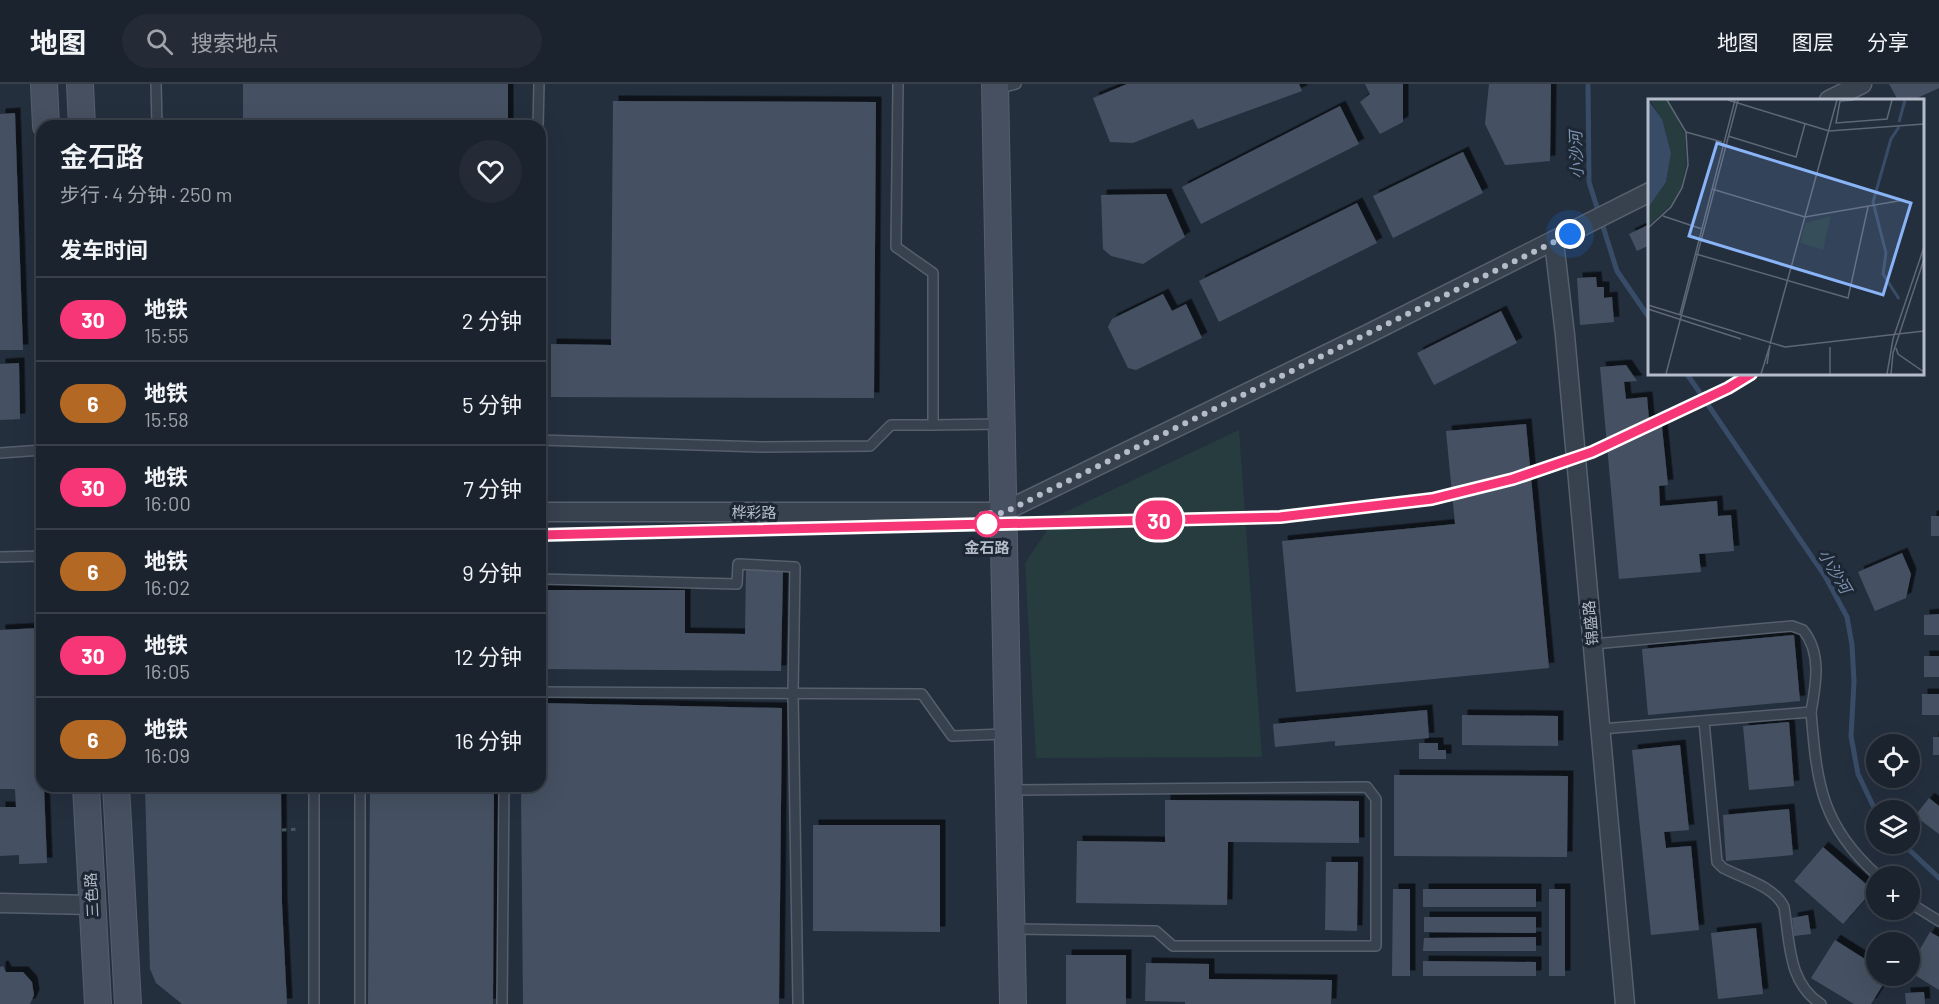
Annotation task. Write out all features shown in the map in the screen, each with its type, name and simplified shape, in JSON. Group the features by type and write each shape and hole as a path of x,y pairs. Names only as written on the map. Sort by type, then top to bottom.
{"street":[{"path":"44,84 46,120"},
{"path":"80,84 82,120"},
{"path":"1832,99 1862,84"},
{"path":"1002,86 1001,424 1013,1004"},
{"name":"桦彩路","path":"546,512 1003,513 1554,242 1648,193"},
{"name":"锦盛路","path":"1554,242 1565,335 1625,1004"},
{"name":"三色路","path":"86,792 98,1004"},
{"name":"三色路","path":"116,792 128,1004"},
{"path":"0,903 93,905"}],"lane":[{"path":"156,84 157,120"},
{"path":"538,120 539,84"},
{"path":"898,84 896,247 933,273 933,424"},
{"path":"546,440 761,447 870,446 891,425 1001,424"},
{"path":"0,453 36,450"},
{"path":"0,557 36,556"},
{"path":"546,579 737,584 738,564 795,567 793,693 798,1004"},
{"path":"1593,644 1792,626 1803,630 1814,649 1815,687 1811,712 1820,787 1826,807 1840,835 1867,866"},
{"path":"546,692 922,694 952,736 1007,734"},
{"path":"1600,729 1811,712"},
{"path":"1704,721 1717,862 1723,868 1771,890 1780,898 1784,907 1794,970 1800,986 1821,1004"},
{"path":"1008,790 1367,788 1376,799 1376,946 1173,946 1156,931 1011,928"},
{"path":"314,792 314,1004"},
{"path":"360,792 360,1004"},
{"path":"502,1004 504,792"},
{"path":"1920,909 1939,921"}],"path":[{"path":"282,830 314,828"}],"green space":[{"path":"1239,430 1262,757 1036,758 1025,563 1057,516"}],"building":[{"path":"243,84 508,84 508,120 243,120"},
{"path":"1127,84 1299,84 1302,91 1198,129 1193,119 1133,143 1110,142 1093,98"},
{"path":"1365,84 1403,84 1403,122 1380,134 1360,102 1370,94"},
{"path":"1489,84 1551,84 1550,161 1505,165 1485,124"},
{"path":"1889,84 1939,84 1939,88 1915,99 1897,99"},
{"path":"613,101 876,102 874,398 551,397 551,344 611,345"},
{"path":"1340,106 1359,144 1201,224 1182,187"},
{"path":"15,113 23,350 0,350 0,114"},
{"path":"1463,152 1483,193 1393,238 1373,196"},
{"path":"1166,194 1185,237 1143,264 1111,256 1103,249 1101,195"},
{"path":"1357,203 1377,243 1219,322 1199,281"},
{"path":"1648,225 1648,246 1637,251 1629,234"},
{"path":"1596,277 1597,287 1604,287 1604,298 1612,297 1614,322 1580,325 1577,278"},
{"path":"1163,294 1172,311 1186,304 1202,338 1136,370 1128,368 1108,327 1112,319"},
{"path":"1501,311 1517,343 1434,385 1417,353"},
{"path":"19,363 20,419 0,420 0,364"},
{"path":"1626,365 1637,381 1624,382 1626,399 1647,397 1649,419 1661,417 1668,485 1659,486 1660,506 1717,501 1718,516 1731,515 1734,551 1699,554 1701,572 1619,579 1600,367"},
{"path":"1526,424 1549,668 1296,692 1282,541 1455,524 1446,431"},
{"path":"1931,516 1939,516 1939,536 1931,536"},
{"path":"1902,553 1911,574 1906,598 1875,611 1858,572"},
{"path":"746,568 783,568 781,671 546,669 546,590 685,590 685,633 745,634"},
{"path":"1939,614 1939,635 1924,635 1924,615"},
{"path":"36,628 36,792 44,792 47,863 19,864 19,855 0,856 0,807 16,807 15,789 0,789 0,630"},
{"path":"1794,635 1800,701 1648,715 1642,649"},
{"path":"1924,656 1939,656 1939,677 1924,677"},
{"path":"1922,694 1939,694 1939,715 1922,715"},
{"path":"546,703 782,708 779,1004 523,1004 521,792 546,792"},
{"path":"1427,710 1429,738 1335,746 1335,741 1275,747 1273,724"},
{"path":"1462,715 1558,716 1558,746 1462,745"},
{"path":"1789,722 1794,786 1749,790 1743,726"},
{"path":"1933,737 1939,737 1939,755 1933,755"},
{"path":"1419,743 1438,743 1438,750 1446,750 1446,759 1419,759"},
{"path":"1680,745 1689,830 1664,832 1666,848 1691,846 1699,930 1651,935 1632,750"},
{"path":"1394,775 1568,776 1567,857 1394,856"},
{"path":"145,792 281,792 282,904 287,1004 182,1004 156,983 150,969"},
{"path":"370,792 494,792 493,1004 368,1004"},
{"path":"1929,798 1939,806 1939,834 1920,820 1920,810"},
{"path":"1165,800 1359,801 1359,843 1228,842 1227,905 1076,903 1077,841 1165,842"},
{"path":"1789,809 1793,855 1726,861 1723,815"},
{"path":"813,825 940,825 940,932 813,931"},
{"path":"1823,847 1866,884 1866,898 1843,924 1794,881"},
{"path":"1326,862 1358,862 1357,931 1325,930"},
{"path":"1393,889 1410,889 1410,976 1392,976"},
{"path":"1423,889 1536,889 1536,907 1423,907"},
{"path":"1549,889 1565,889 1565,976 1549,976"},
{"path":"1808,915 1811,934 1794,936 1792,918"},
{"path":"1424,917 1536,917 1536,933 1424,932"},
{"path":"1756,928 1763,994 1718,999 1711,933"},
{"path":"1930,932 1939,937 1939,990 1920,978 1920,949"},
{"path":"1536,937 1536,951 1423,951 1424,938"},
{"path":"1835,940 1866,960 1866,986 1882,986 1871,1004 1854,1004 1811,978"},
{"path":"1066,955 1126,955 1126,1004 1066,1004"},
{"path":"1423,961 1536,962 1536,976 1423,976"},
{"path":"1146,963 1209,964 1209,979 1332,980 1331,1004 1185,1004 1185,1002 1145,1001"},
{"path":"3,966 6,972 23,972 32,982 34,995 30,1004 0,1004 0,967"},
{"path":"1924,992 1925,1004 1906,1004 1905,993"}],"waterway":[{"name":"小沙河","path":"1588,84 1589,182 1617,271 1648,316"},
{"name":"小沙河","path":"1688,375 1825,576 1847,617 1852,645 1854,682 1851,736 1858,774 1870,800"},
{"name":"小沙河","path":"1914,854 1939,878"}],"metro line":[{"name":"30","path":"546,535 1280,517 1432,499 1513,479 1592,452 1728,388 1749,375"}],"place":[{"name":"金石路","path":"987,524"}],"route":[{"path":"987,524 981,513 1003,513 1570,234"}]}
